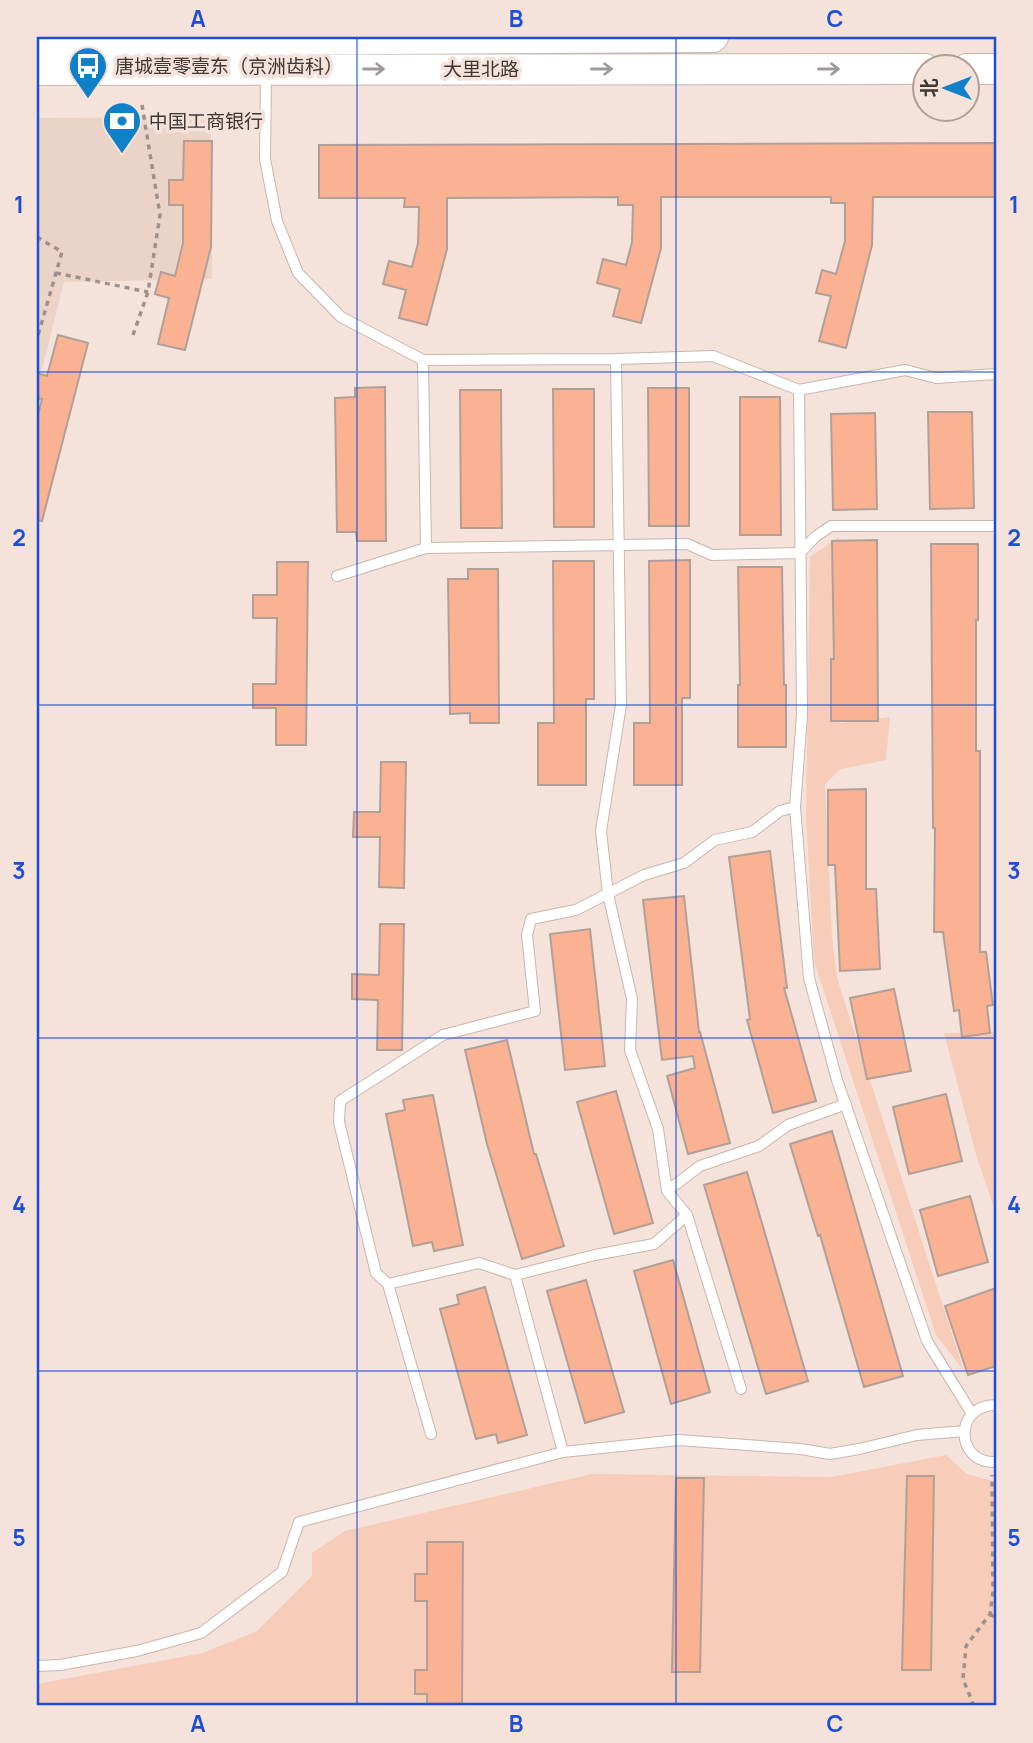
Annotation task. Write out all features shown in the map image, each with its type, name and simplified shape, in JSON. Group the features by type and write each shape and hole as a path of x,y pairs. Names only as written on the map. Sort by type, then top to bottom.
{"main road":[{"name":"大里北路","path":"37,41 713,37"},
{"name":"大里北路","path":"37,70 911,69"}],"lane":[{"path":"266,69 265,159 277,221 298,273 341,317 423,360 713,356 799,390 905,370 936,378 996,374"},
{"path":"616,359 621,705 601,831 608,894 632,999 631,1050 658,1129 667,1191 687,1215 741,1389"},
{"path":"423,360 426,548"},
{"path":"799,390 802,715 795,807 809,978 837,1080 928,1341 972,1414"},
{"path":"337,576 426,548 687,544 712,555 800,553 815,537 831,526 996,526"},
{"path":"431,1434 388,1284 376,1273 339,1122 340,1101 443,1035 535,1011 527,935 531,919 576,910 644,875 684,863 715,840 752,832 780,811 795,807"},
{"path":"667,1191 700,1166 759,1146 788,1125 846,1104"},
{"path":"388,1284 479,1263 515,1275 595,1255 654,1244 687,1215"},
{"path":"515,1275 563,1452"},
{"path":"994,1462 983,1461 968,1449 964,1431 972,1414 979,1408 996,1405"},
{"path":"37,1666 60,1665 136,1651 201,1633 282,1573 299,1522 563,1452 678,1440 802,1449 830,1454 917,1435 964,1431"}],"path":[{"path":"133,335 148,292 160,215 142,105"},
{"path":"37,237 62,252 37,340"},
{"path":"56,273 148,292"},
{"path":"974,1706 963,1679 966,1646 990,1614 993,1592 994,1462"},
{"path":"990,1614 996,1618"}],"shaded area":[{"path":"211,117 212,279 64,282 37,388 37,118"},
{"path":"839,537 839,723 890,717 886,760 841,769 825,784 832,937 837,978 964,1371 936,1335 814,961 806,816 810,557"},
{"path":"996,1032 996,1214 977,1158 944,1033"},
{"path":"946,1455 967,1474 996,1482 996,1706 37,1706 37,1684 203,1653 257,1631 312,1576 312,1553 345,1531 592,1474 832,1477"}],"building":[{"path":"184,141 212,141 211,247 185,350 158,344 169,298 155,294 161,272 175,276 183,243 183,205 169,205 169,180 183,180"},
{"path":"996,143 996,197 873,197 872,245 846,348 819,341 831,296 816,293 822,270 836,274 845,241 845,203 831,203 831,197 661,197 661,248 641,323 613,316 620,289 597,283 603,259 626,265 632,242 633,205 618,205 618,197 447,198 447,249 427,325 399,318 406,290 383,284 389,261 412,267 418,243 419,207 404,207 405,198 319,198 319,145"},
{"path":"58,335 88,343 42,521 37,520 37,419 42,399 37,398 37,373 47,376"},
{"path":"385,387 386,541 357,541 356,532 337,532 335,398 355,397 355,388"},
{"path":"648,388 689,388 689,526 649,526"},
{"path":"553,389 594,389 594,527 554,527"},
{"path":"460,390 501,390 502,528 461,528"},
{"path":"740,397 780,397 781,535 740,535"},
{"path":"928,412 972,412 974,508 930,509"},
{"path":"875,413 877,509 833,510 831,414"},
{"path":"877,540 878,721 831,721 831,659 834,659 832,541"},
{"path":"931,544 978,544 976,751 980,751 980,952 986,952 993,1005 987,1006 990,1033 962,1037 959,1010 954,1011 943,932 934,932"},
{"path":"690,560 690,698 682,698 682,785 634,785 634,723 650,723 649,561"},
{"path":"553,561 594,561 594,699 586,699 586,785 538,785 538,723 554,723"},
{"path":"277,562 308,562 306,745 276,745 276,708 253,708 253,684 276,684 277,618 253,618 253,595 277,595"},
{"path":"738,567 782,567 786,747 738,747"},
{"path":"468,569 498,569 499,723 470,723 470,713 450,714 448,579 468,579"},
{"path":"381,762 406,762 404,888 379,887 380,837 353,837 354,812 380,812"},
{"path":"866,789 866,889 876,889 880,969 840,971 835,865 828,865 828,790"},
{"path":"770,851 787,988 784,988 816,1101 773,1113 747,1020 750,1019 729,857"},
{"path":"684,896 699,1032 730,1143 688,1154 667,1076 695,1068 693,1056 662,1060 643,900"},
{"path":"380,924 404,924 402,1050 377,1050 378,1000 352,999 352,974 379,975"},
{"path":"590,929 605,1066 565,1070 550,934"},
{"path":"894,989 911,1071 867,1079 850,998"},
{"path":"507,1040 534,1154 564,1246 522,1259 487,1144 465,1050"},
{"path":"616,1091 653,1223 614,1234 577,1102"},
{"path":"946,1094 962,1161 909,1174 893,1107"},
{"path":"433,1095 463,1245 434,1251 432,1242 413,1246 386,1114 405,1110 403,1100"},
{"path":"832,1131 903,1376 864,1387 820,1235 818,1236 790,1144"},
{"path":"747,1172 808,1381 766,1394 704,1185"},
{"path":"970,1196 988,1262 938,1276 920,1210"},
{"path":"673,1260 710,1392 671,1404 634,1271"},
{"path":"586,1280 624,1412 585,1423 547,1291"},
{"path":"485,1287 527,1435 498,1443 496,1434 476,1439 440,1309 459,1304 457,1295"},
{"path":"996,1288 996,1366 968,1375 945,1306"},
{"path":"907,1476 934,1476 931,1670 902,1670"},
{"path":"676,1478 704,1478 700,1672 672,1672"},
{"path":"427,1542 463,1542 462,1706 427,1706 427,1694 415,1694 415,1670 427,1670 427,1601 415,1601 415,1574 427,1574"}],"place":[{"name":"唐城壹零壹东（京洲齿科）","path":"88,100"},
{"name":"中国工商银行","path":"122,155"}]}
